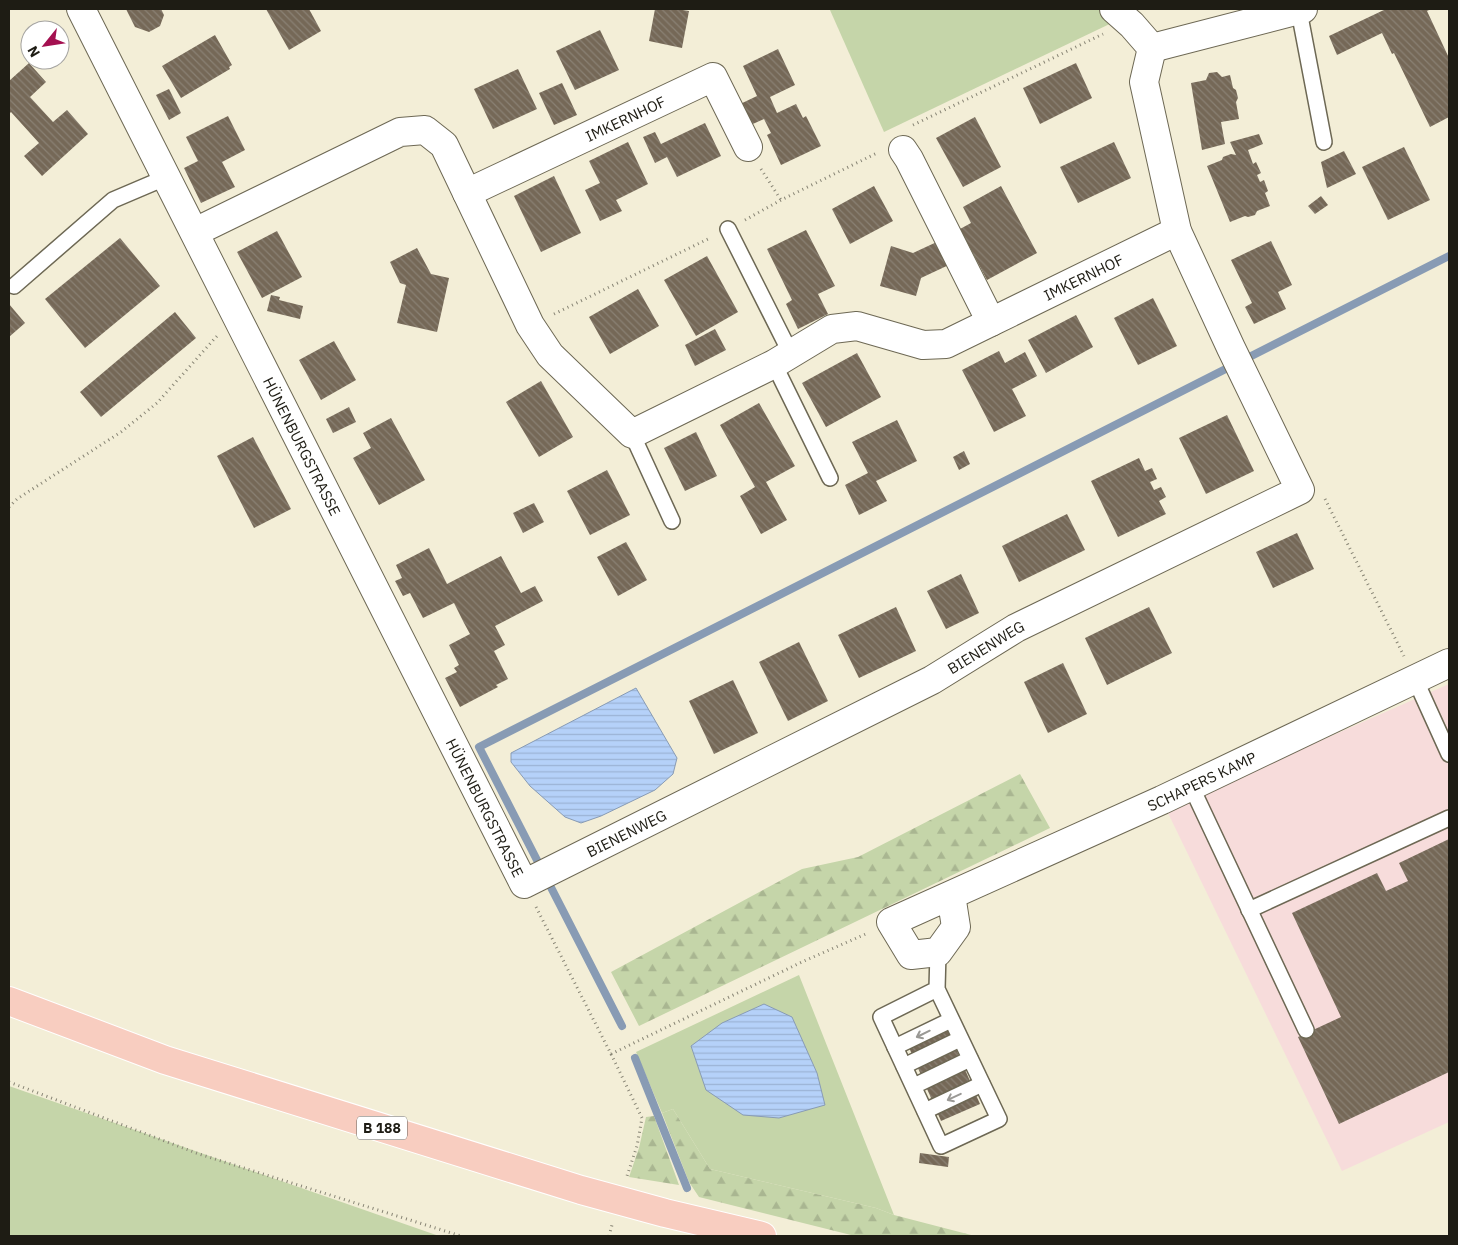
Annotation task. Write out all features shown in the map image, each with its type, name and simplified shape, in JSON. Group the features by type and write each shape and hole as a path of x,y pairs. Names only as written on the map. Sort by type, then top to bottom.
{"main road":[{"name":"B 188","path":"9,1001 175,1063 581,1190 762,1236"}],"street":[{"name":"HÜNENBURGSTRASSE","path":"81,9 237,314 539,876"},
{"path":"1152,48 1301,10"},
{"path":"1123,17 1152,48"},
{"path":"1152,48 1144,82 1177,231 1300,490"},
{"name":"IMKERNHOF","path":"467,193 713,77 748,147"},
{"path":"195,232 400,132 425,130 444,145 530,325 550,355 632,434"},
{"path":"899,142 991,322"},
{"name":"IMKERNHOF","path":"632,434 782,359 832,329 857,326 922,345 946,344 1177,231"},
{"name":"BIENENWEG","path":"539,876 932,680 1016,628 1300,490"},
{"name":"SCHAPERS KAMP","path":"891,922 1154,804 1449,663"},
{"path":"891,922 911,955 938,952 956,927 951,895"}],"lane":[{"path":"1301,10 1324,142"},
{"path":"14,286 113,200 167,177"},
{"path":"728,229 830,478"},
{"path":"632,434 672,520"},
{"path":"1415,679 1449,754"},
{"path":"1191,786 1306,1030"},
{"path":"1249,910 1449,818"},
{"path":"937,989 881,1017 942,1146 999,1119 937,989 938,952"},
{"path":"895,1047 951,1020"},
{"path":"904,1066 960,1039"},
{"path":"914,1086 970,1059"},
{"path":"925,1111 982,1084"}],"path":[{"path":"530,325 728,229 781,200 899,142 1119,26 1123,17"},
{"path":"748,147 781,200"},
{"path":"9,507 17,499 121,432 157,403 237,314"},
{"path":"1300,490 1317,481 1415,679"},
{"path":"539,876 611,1054 642,1118 637,1146 625,1181"},
{"path":"611,1054 804,961 891,922"},
{"path":"9,1082 198,1154 461,1236"}],"shaded area":[{"path":"1449,684 1449,1122 1342,1171 1166,809"}],"green space":[{"path":"1106,9 1118,20 884,132 830,10"},
{"path":"1020,774 1050,828 639,1026 611,972 802,869 858,857"},
{"path":"799,975 894,1215 876,1208 710,1169 673,1109 662,1113 636,1052"},
{"path":"9,1086 439,1236 9,1236"},
{"path":"673,1109 710,1169 876,1208 894,1215 975,1236 855,1236 699,1197 689,1182 662,1113"},
{"path":"654,1116 679,1185 629,1177 639,1148 646,1117"}],"water":[{"path":"636,688 677,758 673,774 655,790 601,816 581,823 565,817 530,786 511,762 511,753"},
{"path":"764,1004 792,1017 817,1073 825,1105 779,1118 743,1115 706,1090 691,1046 722,1023"}],"building":[{"path":"126,9 161,9 164,15 160,26 149,32 135,27"},
{"path":"266,9 309,9 321,31 289,50"},
{"path":"655,9 689,11 682,48 649,41"},
{"path":"1386,9 1431,9 1427,11 1449,58 1449,117 1430,127 1394,53 1392,54 1382,33 1337,55 1329,36"},
{"path":"600,30 619,70 575,90 556,51"},
{"path":"215,35 232,65 229,67 230,69 181,98 162,66"},
{"path":"778,49 795,85 770,97 777,113 796,104 803,118 806,116 821,146 781,165 767,135 771,133 764,119 746,127 736,106 757,96 743,66"},
{"path":"1076,63 1092,98 1040,124 1023,88"},
{"path":"518,69 537,109 493,129 474,89"},
{"path":"21,70 35,70 46,82 30,97 53,122 67,110 88,134 42,176 24,156 39,143 11,112 9,114 9,81"},
{"path":"1217,72 1222,77 1230,75 1238,98 1236,102 1239,119 1221,122 1225,144 1202,150 1191,83 1206,80 1209,73"},
{"path":"562,83 577,115 554,125 539,93"},
{"path":"169,89 181,113 169,120 156,95"},
{"path":"228,116 245,150 222,162 235,187 201,203 184,168 198,161 186,137"},
{"path":"975,117 1001,167 963,187 936,138"},
{"path":"705,123 721,156 677,177 667,157 655,163 643,137 655,132 661,144"},
{"path":"1259,134 1263,144 1248,150 1253,164 1256,162 1261,173 1257,175 1260,182 1264,180 1268,191 1265,193 1270,206 1257,211 1255,215 1245,216 1230,222 1207,166 1222,160 1223,157 1231,154 1236,155 1230,142"},
{"path":"628,142 648,184 616,200 622,211 600,221 585,190 600,183 589,161"},
{"path":"1114,142 1131,178 1078,203 1060,167"},
{"path":"1404,147 1430,200 1388,220 1362,167"},
{"path":"1344,151 1356,174 1327,188 1321,162"},
{"path":"554,176 581,233 541,252 514,196"},
{"path":"874,186 893,221 850,244 832,209"},
{"path":"1001,186 1037,253 987,280 960,229 971,223 963,207"},
{"path":"1321,196 1328,205 1315,214 1308,206"},
{"path":"806,230 835,286 818,294 828,314 798,329 786,304 792,300 767,249"},
{"path":"277,231 302,277 262,298 237,252"},
{"path":"120,238 160,286 85,348 45,299"},
{"path":"941,240 953,263 921,278 916,296 880,286 891,246 913,253"},
{"path":"1271,241 1292,285 1278,292 1286,309 1254,324 1245,307 1252,303 1231,260"},
{"path":"417,248 431,274 449,278 437,332 397,323 406,285 400,283 390,262"},
{"path":"707,256 738,312 696,336 664,280"},
{"path":"638,289 659,326 610,354 589,317"},
{"path":"271,295 280,297 279,300 303,306 300,319 267,311"},
{"path":"1153,298 1177,346 1138,365 1114,318"},
{"path":"9,304 25,323 9,337"},
{"path":"175,312 196,338 101,417 80,392"},
{"path":"1076,315 1093,347 1046,373 1028,340"},
{"path":"715,329 726,350 695,366 685,345"},
{"path":"334,341 356,380 321,400 299,360"},
{"path":"999,351 1005,363 1025,352 1037,376 1012,389 1026,416 994,432 962,370"},
{"path":"857,353 881,397 826,427 802,383"},
{"path":"541,381 573,437 539,457 506,402"},
{"path":"759,403 795,466 766,482 787,520 761,534 740,496 755,487 720,425"},
{"path":"349,407 356,422 333,433 326,419"},
{"path":"1227,415 1254,471 1206,494 1179,438"},
{"path":"391,418 425,480 379,505 353,458 371,448 363,433"},
{"path":"897,420 917,461 876,481 887,501 859,515 845,485 868,473 852,442"},
{"path":"696,432 717,476 685,491 664,448"},
{"path":"253,437 291,509 254,528 217,456"},
{"path":"964,451 970,464 959,470 953,457"},
{"path":"1139,458 1145,471 1152,468 1157,479 1150,482 1154,490 1161,487 1166,497 1159,501 1166,514 1118,537 1091,481"},
{"path":"607,470 630,515 590,535 567,491"},
{"path":"534,503 544,522 523,533 513,513"},
{"path":"1067,514 1085,550 1019,582 1002,546"},
{"path":"1297,533 1314,569 1273,588 1256,552"},
{"path":"626,542 647,580 618,596 597,557"},
{"path":"429,548 447,584 501,556 521,593 535,586 543,601 495,626 505,645 494,651 508,679 496,685 498,687 460,707 445,678 457,672 454,668 459,665 449,645 470,634 454,603 423,618 410,593 403,596 395,581 402,578 396,565"},
{"path":"961,574 979,613 946,629 927,591"},
{"path":"896,607 916,651 859,678 838,635"},
{"path":"1149,607 1172,653 1107,685 1085,638"},
{"path":"799,642 828,701 788,721 759,662"},
{"path":"1063,663 1087,714 1048,733 1024,682"},
{"path":"733,680 758,733 714,754 689,701"},
{"path":"1449,839 1449,1072 1339,1124 1298,1037 1341,1017 1292,913 1377,873 1386,891 1408,881 1399,863"},
{"path":"943,1019 980,1104 941,1121 904,1036"},
{"path":"920,1153 949,1157 948,1167 919,1163"}],"waterway":[{"path":"622,1026 479,747 1449,256"},
{"path":"635,1058 687,1188"}]}
